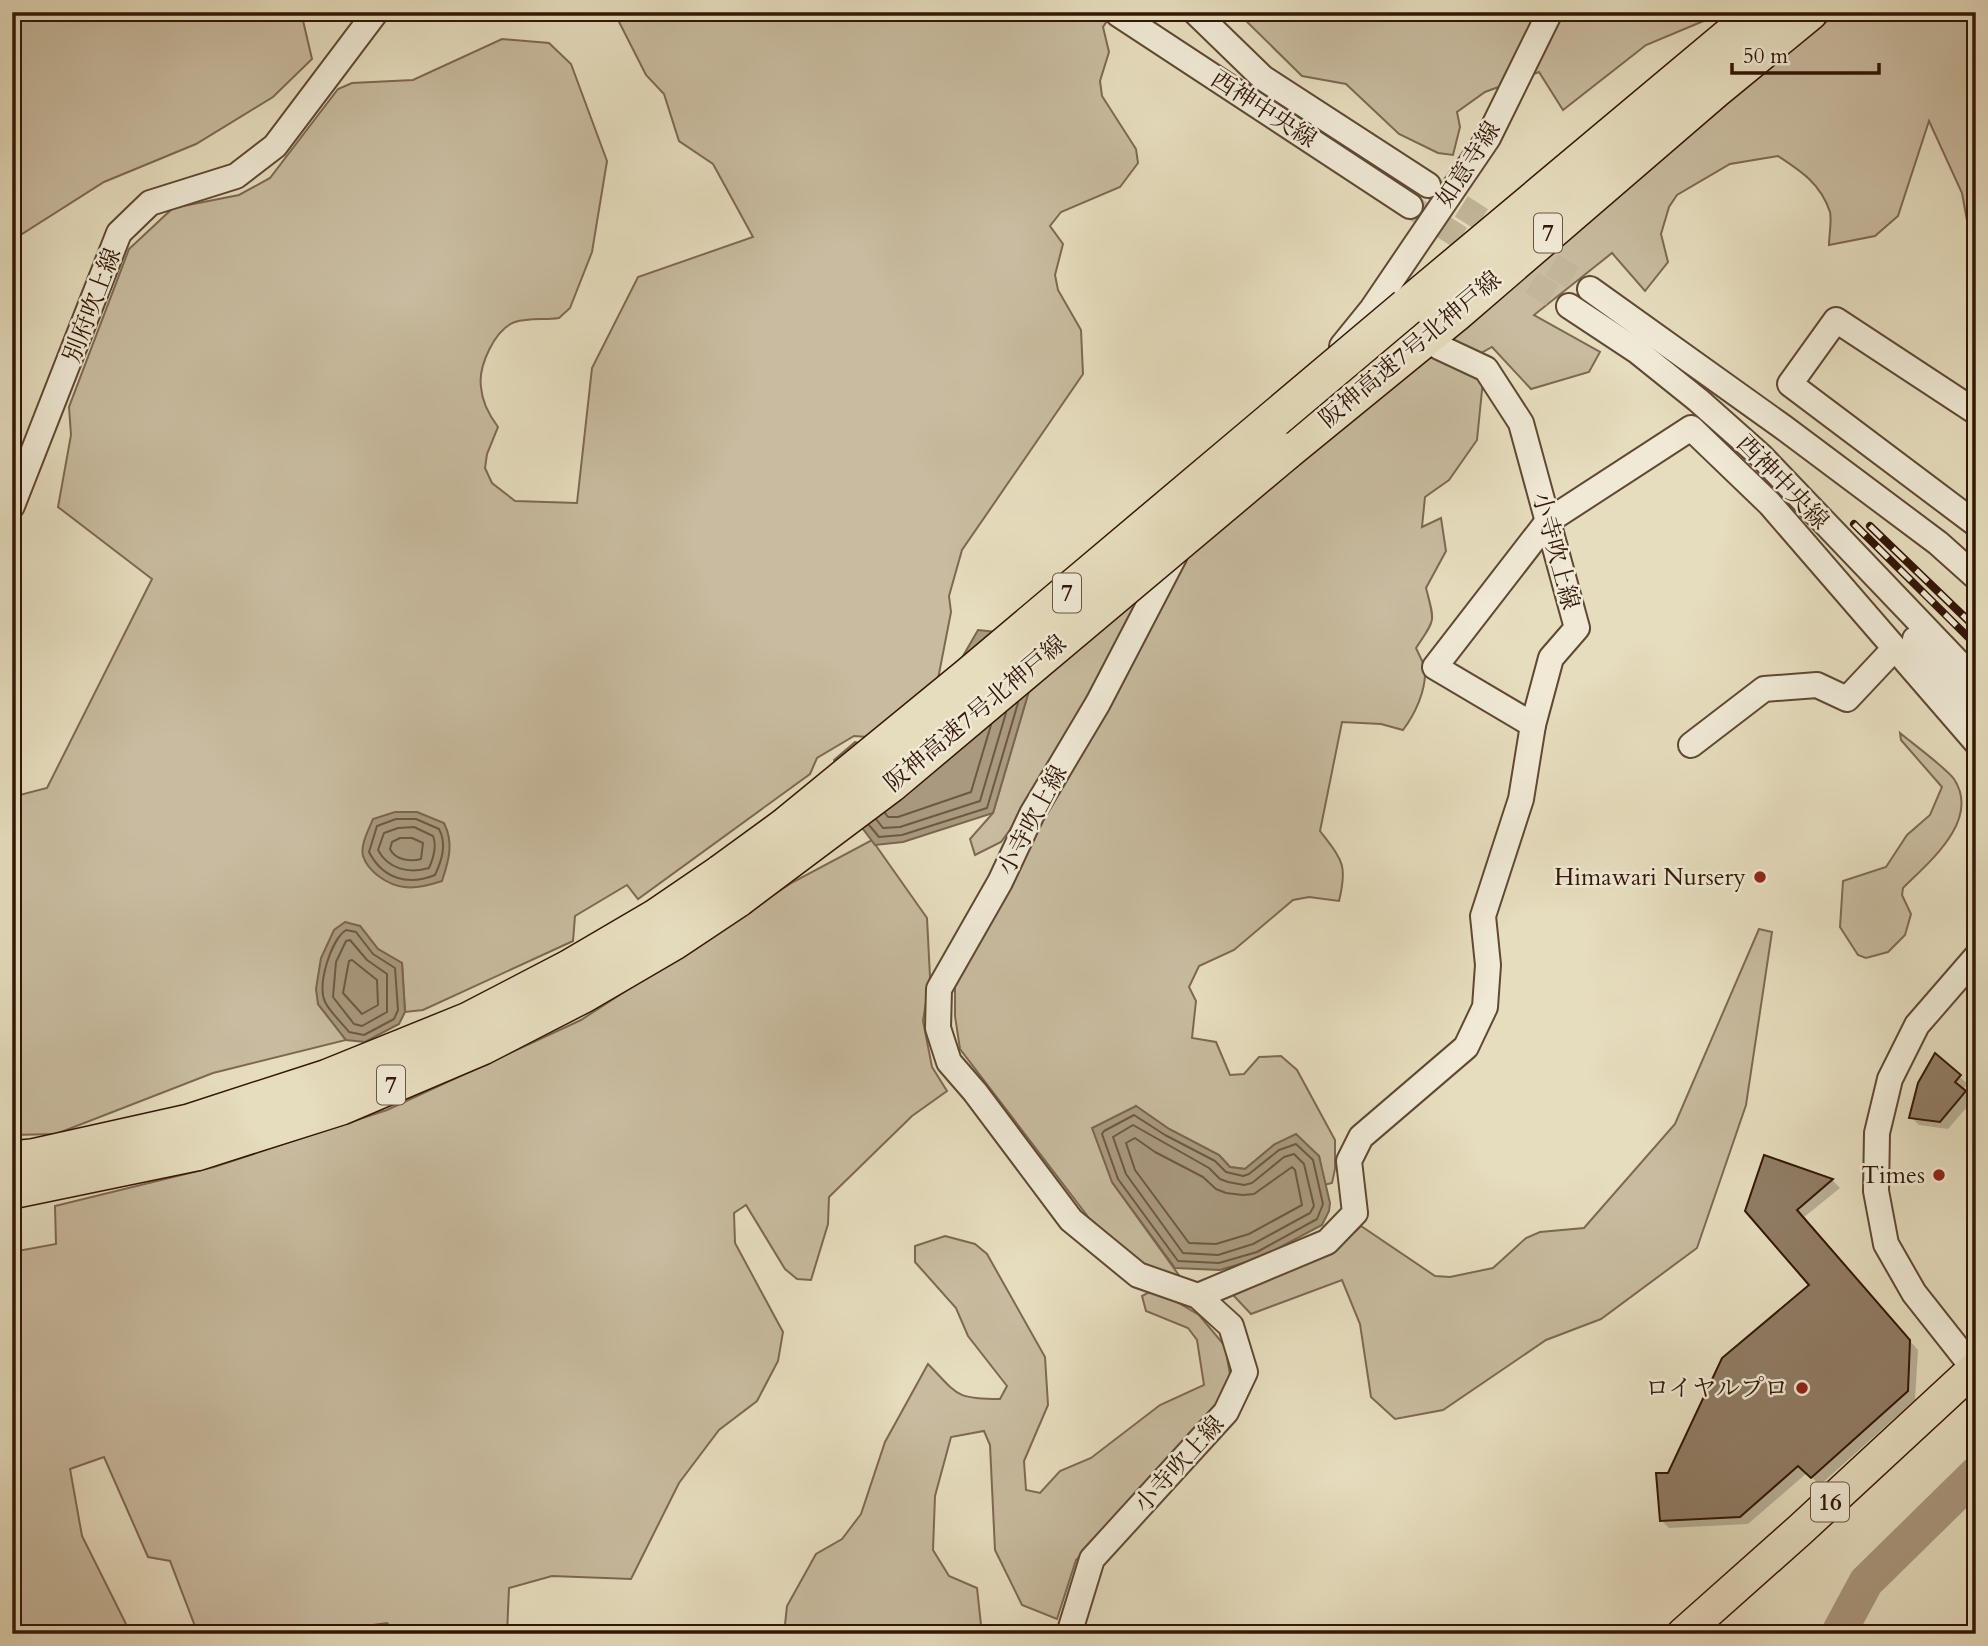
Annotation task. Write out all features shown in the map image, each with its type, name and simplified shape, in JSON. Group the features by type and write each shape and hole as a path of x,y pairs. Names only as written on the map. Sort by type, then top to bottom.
{"highway":[{"name":"阪神高速7号北神戸線","path":"12,1190 196,1152 341,1106 482,1046 583,994 673,942 785,827 958,685 1390,308 1759,12"},
{"name":"阪神高速7号北神戸線","path":"12,1160 32,1158 189,1123 328,1078 469,1021 656,918 730,885 900,776 1285,452 1454,314 1714,90 1809,12"}],"main road":[{"name":"16","path":"1683,1634 1975,1368"}],"street":[{"name":"別府吹上線","path":"12,506 119,233 150,203 236,176 275,146 376,12"},
{"name":"西神中央線","path":"1195,12 1263,78 1428,185"},
{"name":"如意寺線","path":"1390,308 1488,138 1550,12"},
{"name":"西神中央線","path":"1118,14 1410,206"},
{"name":"西神中央線","path":"1590,289 1783,426 1938,543 1976,577"},
{"name":"西神中央線","path":"1569,306 1637,351 1761,456 1976,681"},
{"name":"小寺吹上線","path":"1069,1634 1093,1559 1226,1412 1245,1372 1231,1326 1198,1296 1138,1275 1072,1220 949,1062 938,1028 939,989 1000,882 1032,814 1098,703 1161,579 1192,525 1230,476 1284,416 1390,308"},
{"path":"1976,412 1836,320 1790,384 1976,524"},
{"name":"小寺吹上線","path":"1198,1296 1327,1242 1355,1213 1349,1161 1361,1137 1466,1047 1485,1007 1489,965 1483,916 1521,799 1533,725 1551,658 1577,628 1521,423 1486,369 1439,347"},
{"path":"1783,426 1976,560"},
{"path":"1533,725 1435,667 1548,521 1691,428 1770,504 1976,742"},
{"path":"1798,495 1974,711"},
{"path":"1691,745 1764,689 1817,684 1847,698 1894,649"},
{"path":"1975,1368 1914,1293 1886,1244 1876,1191 1878,1133 1890,1079 1917,1025 1976,957"}],"shaded area":[{"path":"47,12 301,12 312,59 273,97 196,144 104,182 19,236 12,244 12,20"},
{"path":"614,12 1113,12 1103,27 1109,52 1100,81 1102,96 1136,149 1138,163 1120,187 1061,212 1050,226 1063,244 1055,275 1058,290 1081,330 1083,374 962,550 949,596 951,612 938,679 868,737 854,736 817,758 810,774 638,899 627,885 575,916 573,941 423,1010 405,1012 402,963 378,949 360,926 318,1004 346,1040 213,1073 56,1134 12,1135 12,797 47,788 152,579 58,507 71,435 69,407 129,249 173,208 239,195 270,178 338,89 352,83 413,80 502,39 549,43 571,64 607,161 592,252 570,308 559,318 520,321 508,326 495,340 485,359 481,378 482,393 486,408 498,427 487,454 485,468 492,483 515,501 577,503 592,368 638,277 753,237 713,164 679,141 664,94 646,75"},
{"path":"1237,12 1725,12 1646,45 1563,110 1539,72 1485,92 1457,112 1460,127 1453,155 1438,153 1399,134 1346,84 1302,76"},
{"path":"1838,12 1976,12 1976,242 1970,237 1962,193 1929,121 1898,216 1875,236 1829,245 1830,212 1816,186 1802,173 1778,156 1730,164 1677,195 1669,207 1661,234 1668,262 1645,291 1612,253 1534,315 1600,352 1589,372 1531,389 1492,347 1476,356 1483,380 1477,440 1449,480 1425,497 1422,527 1441,518 1446,551 1426,588 1432,620 1416,648 1425,670 1419,702 1403,730 1381,724 1342,722 1320,831 1334,849 1343,870 1339,901 1309,897 1293,900 1234,950 1199,966 1189,987 1196,1001 1192,1038 1216,1042 1230,1075 1244,1074 1259,1057 1281,1056 1297,1070 1335,1140 1332,1183 1324,1185 1319,1156 1275,1144 1245,1169 1230,1167 1219,1155 1169,1129 1136,1106 1112,1182 1181,1278 1137,1261 1089,1218 960,1049 955,1016 955,982 1179,565 1495,295"},
{"path":"1140,595 1038,792 1001,842 975,855 970,839 993,813 1028,693"},
{"path":"1900,733 1954,779 1961,794 1961,810 1957,825 1938,853 1903,888 1902,895 1911,914 1905,935 1888,952 1866,958 1858,955 1840,927 1843,881 1886,867 1907,835 1930,815 1942,787 1901,740"},
{"path":"872,840 927,918 930,977 923,1021 932,1067 947,1091 912,1116 829,1197 828,1224 811,1280 797,1279 785,1269 746,1205 734,1213 735,1243 783,1332 778,1361 757,1401 719,1430 679,1483 631,1579 552,1576 509,1588 507,1634 398,1634 387,1623 373,1625 367,1634 198,1634 170,1561 148,1557 104,1457 70,1469 82,1536 131,1634 12,1634 12,1252 56,1244 55,1206 214,1167 387,1110 581,1020 793,882"},
{"path":"1759,929 1772,932 1746,1105 1697,1248 1601,1319 1546,1340 1443,1410 1395,1419 1371,1397 1360,1324 1342,1280 1251,1314 1233,1295 1241,1284 1340,1246 1361,1226 1435,1276 1450,1277 1493,1268 1526,1238 1540,1232 1584,1228 1675,1124"},
{"path":"945,1236 975,1244 987,1254 1045,1357 1048,1405 1024,1461 1026,1490 1040,1493 1060,1471 1091,1458 1160,1405 1204,1385 1197,1340 1188,1328 1146,1311 1142,1296 1155,1289 1199,1315 1225,1346 1231,1380 1222,1408 1076,1560 1057,1619 1022,1605 995,1550 990,1445 984,1431 951,1437 935,1496 933,1550 949,1576 977,1588 982,1634 784,1634 787,1606 816,1554 842,1539 861,1514 885,1442 928,1364 952,1389 965,1396 1000,1399 1007,1386 968,1336 956,1308 915,1262 915,1246"}],"water":[{"path":"978,630 1045,637 993,813 903,842 875,845 863,829 834,760 855,742 881,748 941,694"},
{"path":"395,812 417,812 444,823 449,838 449,852 442,881 418,887 398,886 385,881 369,867 363,856 363,847 373,819"},
{"path":"345,922 360,926 378,949 402,963 405,1012 399,1024 365,1042 346,1040 318,1004 316,989 321,958 334,930"},
{"path":"1136,1106 1169,1129 1219,1155 1230,1167 1245,1169 1275,1144 1296,1134 1319,1156 1330,1203 1322,1225 1260,1258 1220,1270 1175,1268 1112,1182 1092,1128"}],"building":[{"path":"1935,1053 1961,1075 1955,1082 1966,1091 1940,1122 1909,1118 1918,1083"},
{"path":"1764,1155 1833,1179 1797,1210 1910,1340 1908,1391 1811,1478 1798,1466 1740,1517 1660,1521 1656,1473 1668,1473 1722,1358 1809,1285 1745,1211"}],"waterway":[{"path":"1838,1634 1866,1582 1976,1474"}],"tunnel":[{"path":"1431,187 1590,289"},
{"path":"1410,206 1569,306"}],"railway":[{"path":"1854,524 1976,645"},
{"path":"1870,526 1976,628"}],"place":[{"name":"Himawari Nursery","path":"1760,877"},
{"name":"Times","path":"1939,1175"},
{"name":"ロイヤルプロ","path":"1802,1388"}]}
